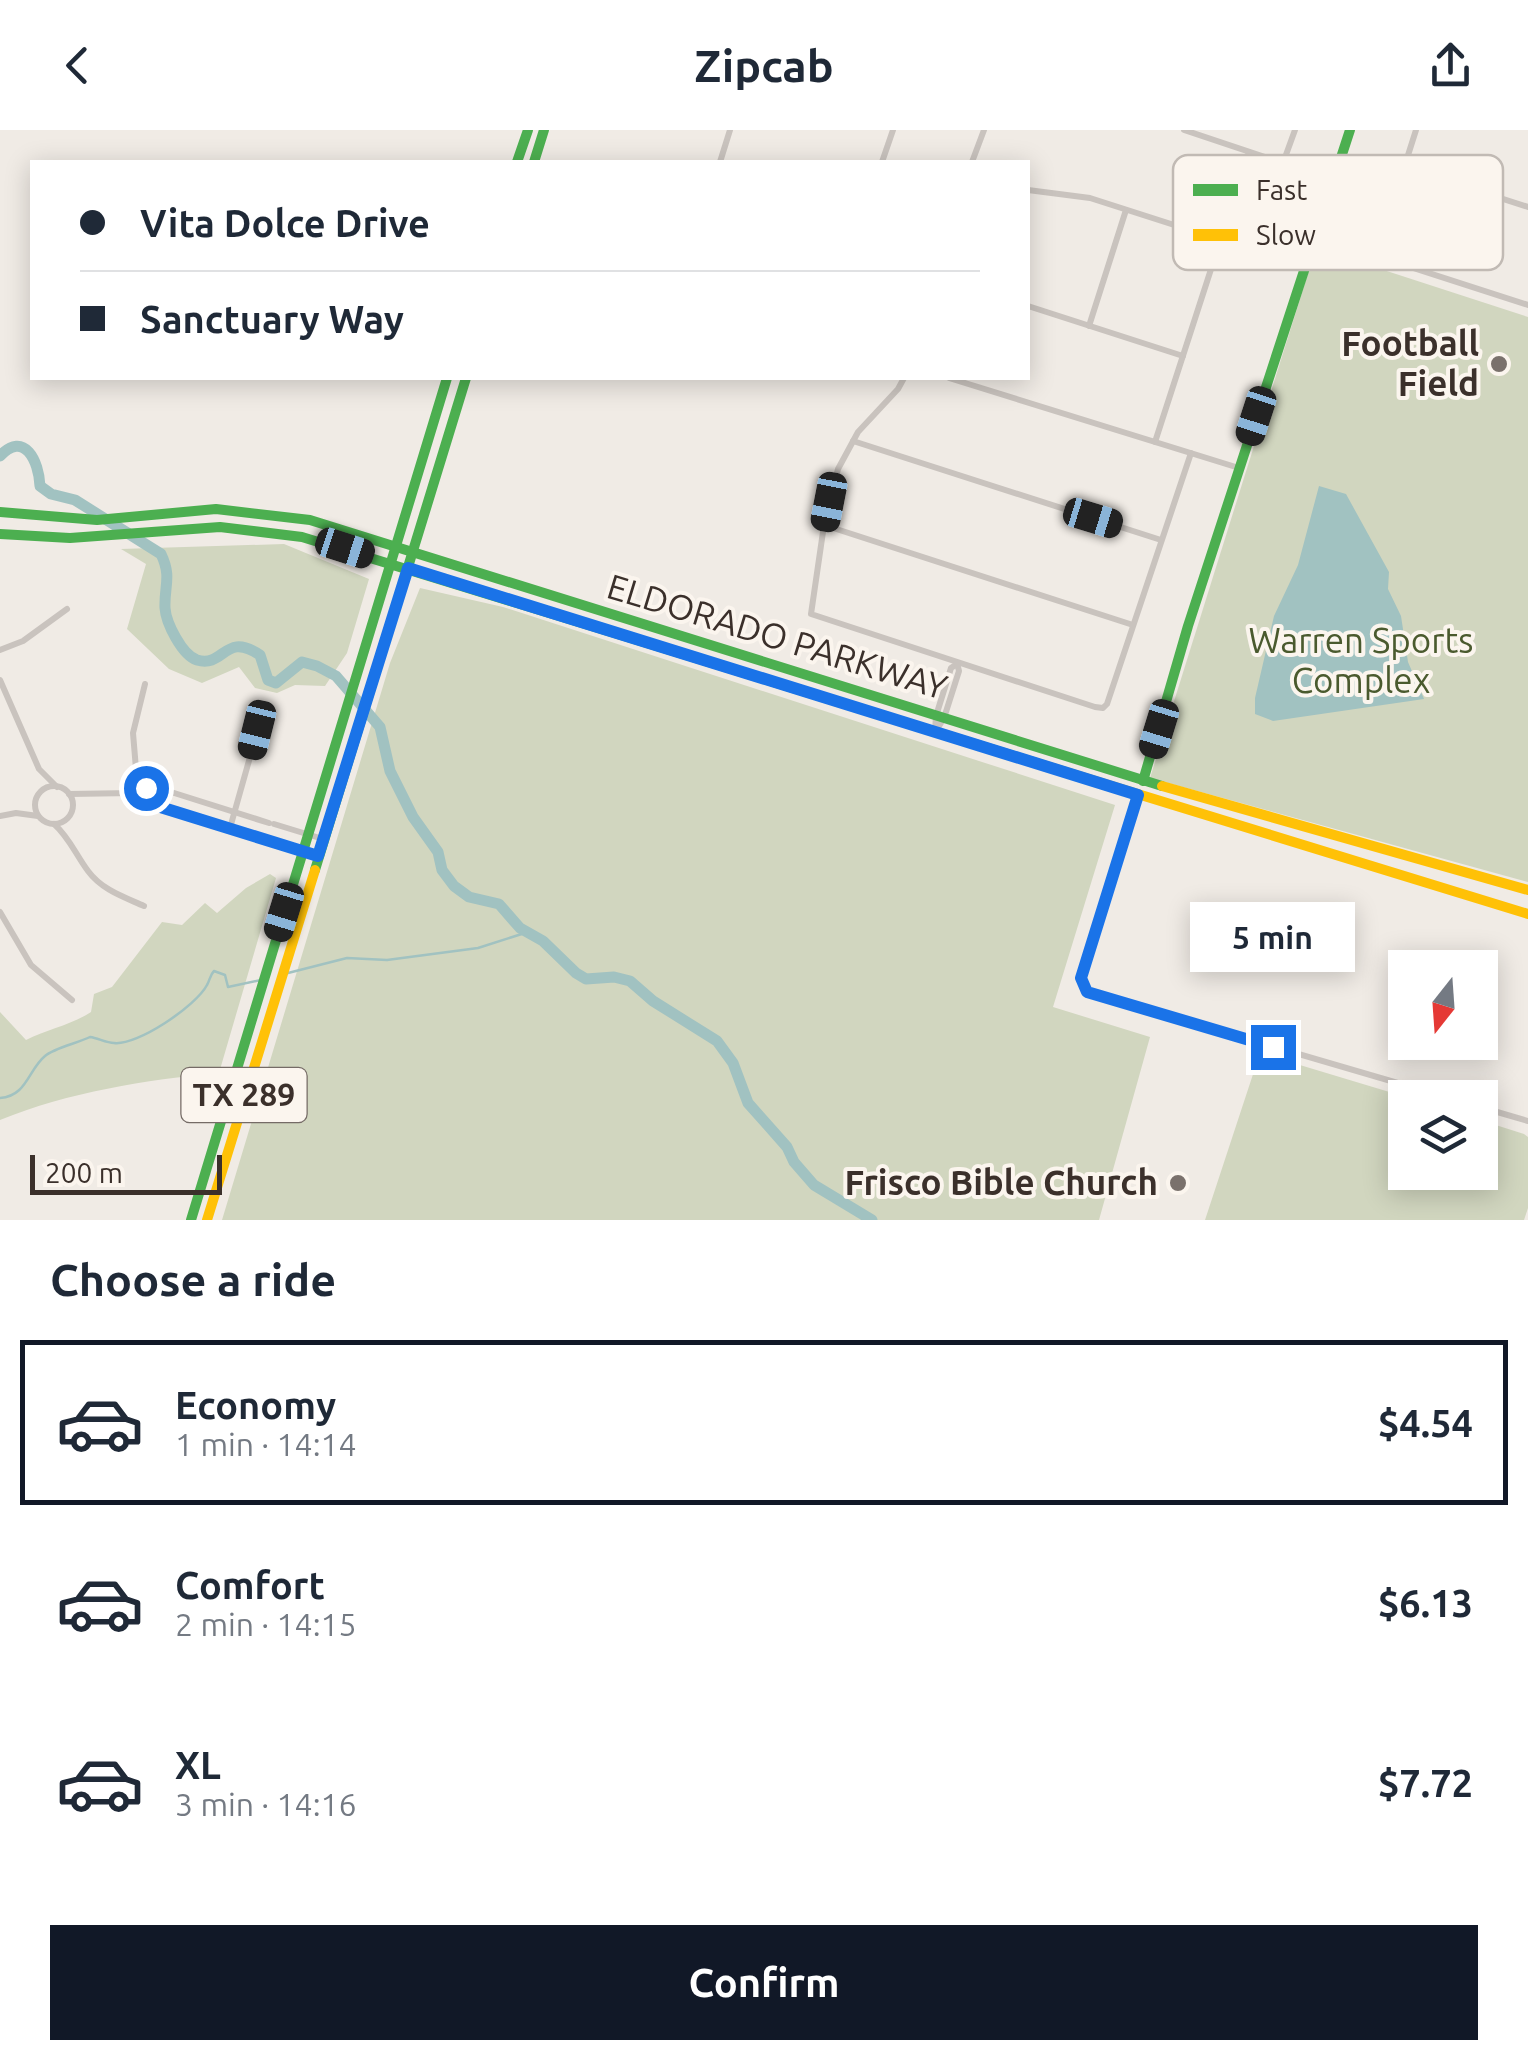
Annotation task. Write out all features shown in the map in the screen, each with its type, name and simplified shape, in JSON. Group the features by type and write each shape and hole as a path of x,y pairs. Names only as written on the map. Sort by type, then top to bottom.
{"main road":[{"path":"518,160 528,130"},
{"path":"535,160 544,130"},
{"path":"1342,155 1350,130"},
{"path":"1138,795 1188,626 1305,270"},
{"name":"TX 289","path":"191,1220 446,380"},
{"name":"TX 289","path":"207,1220 465,380"},
{"name":"ELDORADO PARKWAY","path":"0,512 98,520 216,510 264,512 310,520 1143,781 1528,890"},
{"name":"ELDORADO PARKWAY","path":"0,534 59,540 169,530 257,530 307,538 1528,914"},
{"path":"546,612 551,595"},
{"path":"674,650 678,635"},
{"path":"1290,841 1295,826"},
{"path":"1427,883 1433,864"},
{"path":"201,1183 217,1187"}],"street":[{"path":"721,160 730,130"},
{"path":"883,160 893,130"},
{"path":"973,160 984,130"},
{"path":"1184,130 1259,155"},
{"path":"1286,155 1294,130"},
{"path":"1408,155 1416,130"},
{"path":"1030,190 1090,198 1173,225"},
{"path":"1503,199 1528,207"},
{"path":"1089,326 1126,210"},
{"path":"1155,442 1211,270"},
{"path":"1419,270 1528,305"},
{"path":"1030,307 1182,356"},
{"path":"903,380 863,426 838,469 824,525 811,614 1103,708 1190,453"},
{"path":"955,380 1240,468"},
{"path":"854,441 1161,540"},
{"path":"824,525 1134,625"},
{"path":"0,650 23,641 67,609"},
{"path":"936,732 959,671 958,663"},
{"path":"0,680 39,769 69,794 134,793 146,788 171,792 323,839"},
{"path":"145,684 132,733 134,793 141,801 318,856"},
{"path":"230,828 234,812 250,757 262,714 257,709 244,737 250,757"},
{"path":"39,769 40,817"},
{"path":"16,813 44,789 57,786"},
{"path":"68,839 69,794"},
{"path":"1138,795 1081,978 1087,992 1388,1080"},
{"path":"54,824 92,796"},
{"path":"0,816 16,813 54,824 96,881 144,906"},
{"path":"261,838 259,828 270,823"},
{"path":"0,912 32,965 72,1000"},
{"path":"1498,1112 1528,1121"}],"green space":[{"name":"Warren Sports Complex","path":"1309,270 1384,270 1528,317 1528,882 1150,778"},
{"path":"284,544 369,579 347,653 325,686 295,685 277,693 255,688 239,667 202,683 169,669 127,629 146,564 121,549"},
{"path":"420,588 503,607 1115,805 1053,1007 1150,1037 1099,1220 222,1220 390,663"},
{"path":"270,874 276,878 219,1073 108,1089 0,1120 0,1012 26,1040 91,1012 94,994 112,987 162,922 182,925 205,903 217,913"},
{"path":"1260,1053 1388,1092 1388,1190 1498,1190 1498,1126 1528,1137 1528,1208 1524,1220 1205,1220"}],"water":[{"path":"1319,486 1346,494 1389,572 1388,589 1401,616 1408,662 1424,699 1273,721 1255,714 1255,698 1274,616 1298,565"}],"waterway":[{"path":"0,456 16,446 23,447 37,467 40,486 51,494 75,500 161,554 167,575 166,614 176,638 191,657 206,661 239,647 260,655 268,680 276,683 302,662 336,676 380,727 390,771 454,886 469,897 499,904 520,928 543,941 586,979 614,977 630,981 653,1001 717,1041 733,1063 748,1103 787,1147 794,1162 814,1185 872,1220"},
{"path":"288,973 347,958 387,960 478,948 528,932"},
{"path":"0,1098 16,1093 39,1062 54,1050 90,1037 124,1042 165,1023 201,994 214,971 225,975 228,987 261,980"}],"traffic: fast":[{"path":"518,160 528,130"},
{"path":"535,160 544,130"},
{"path":"1342,155 1350,130"},
{"path":"1143,781 1188,626 1304,270"},
{"path":"191,1220 446,380"},
{"path":"315,870 465,380"},
{"path":"0,512 97,520 216,509 310,520 1162,786"},
{"path":"0,534 70,538 220,527 302,537 1040,764"}],"traffic: slow":[{"path":"1040,764 1528,914"},
{"path":"1162,786 1528,890"},
{"path":"207,1220 315,870"}],"place":[{"name":"Football Field","path":"1499,364"},
{"name":"Frisco Bible Church","path":"1178,1183"}],"route":[{"path":"146,788 134,793 141,801 318,856 408,568 1138,795 1081,978 1083,986 1087,992 1273,1047"}]}
